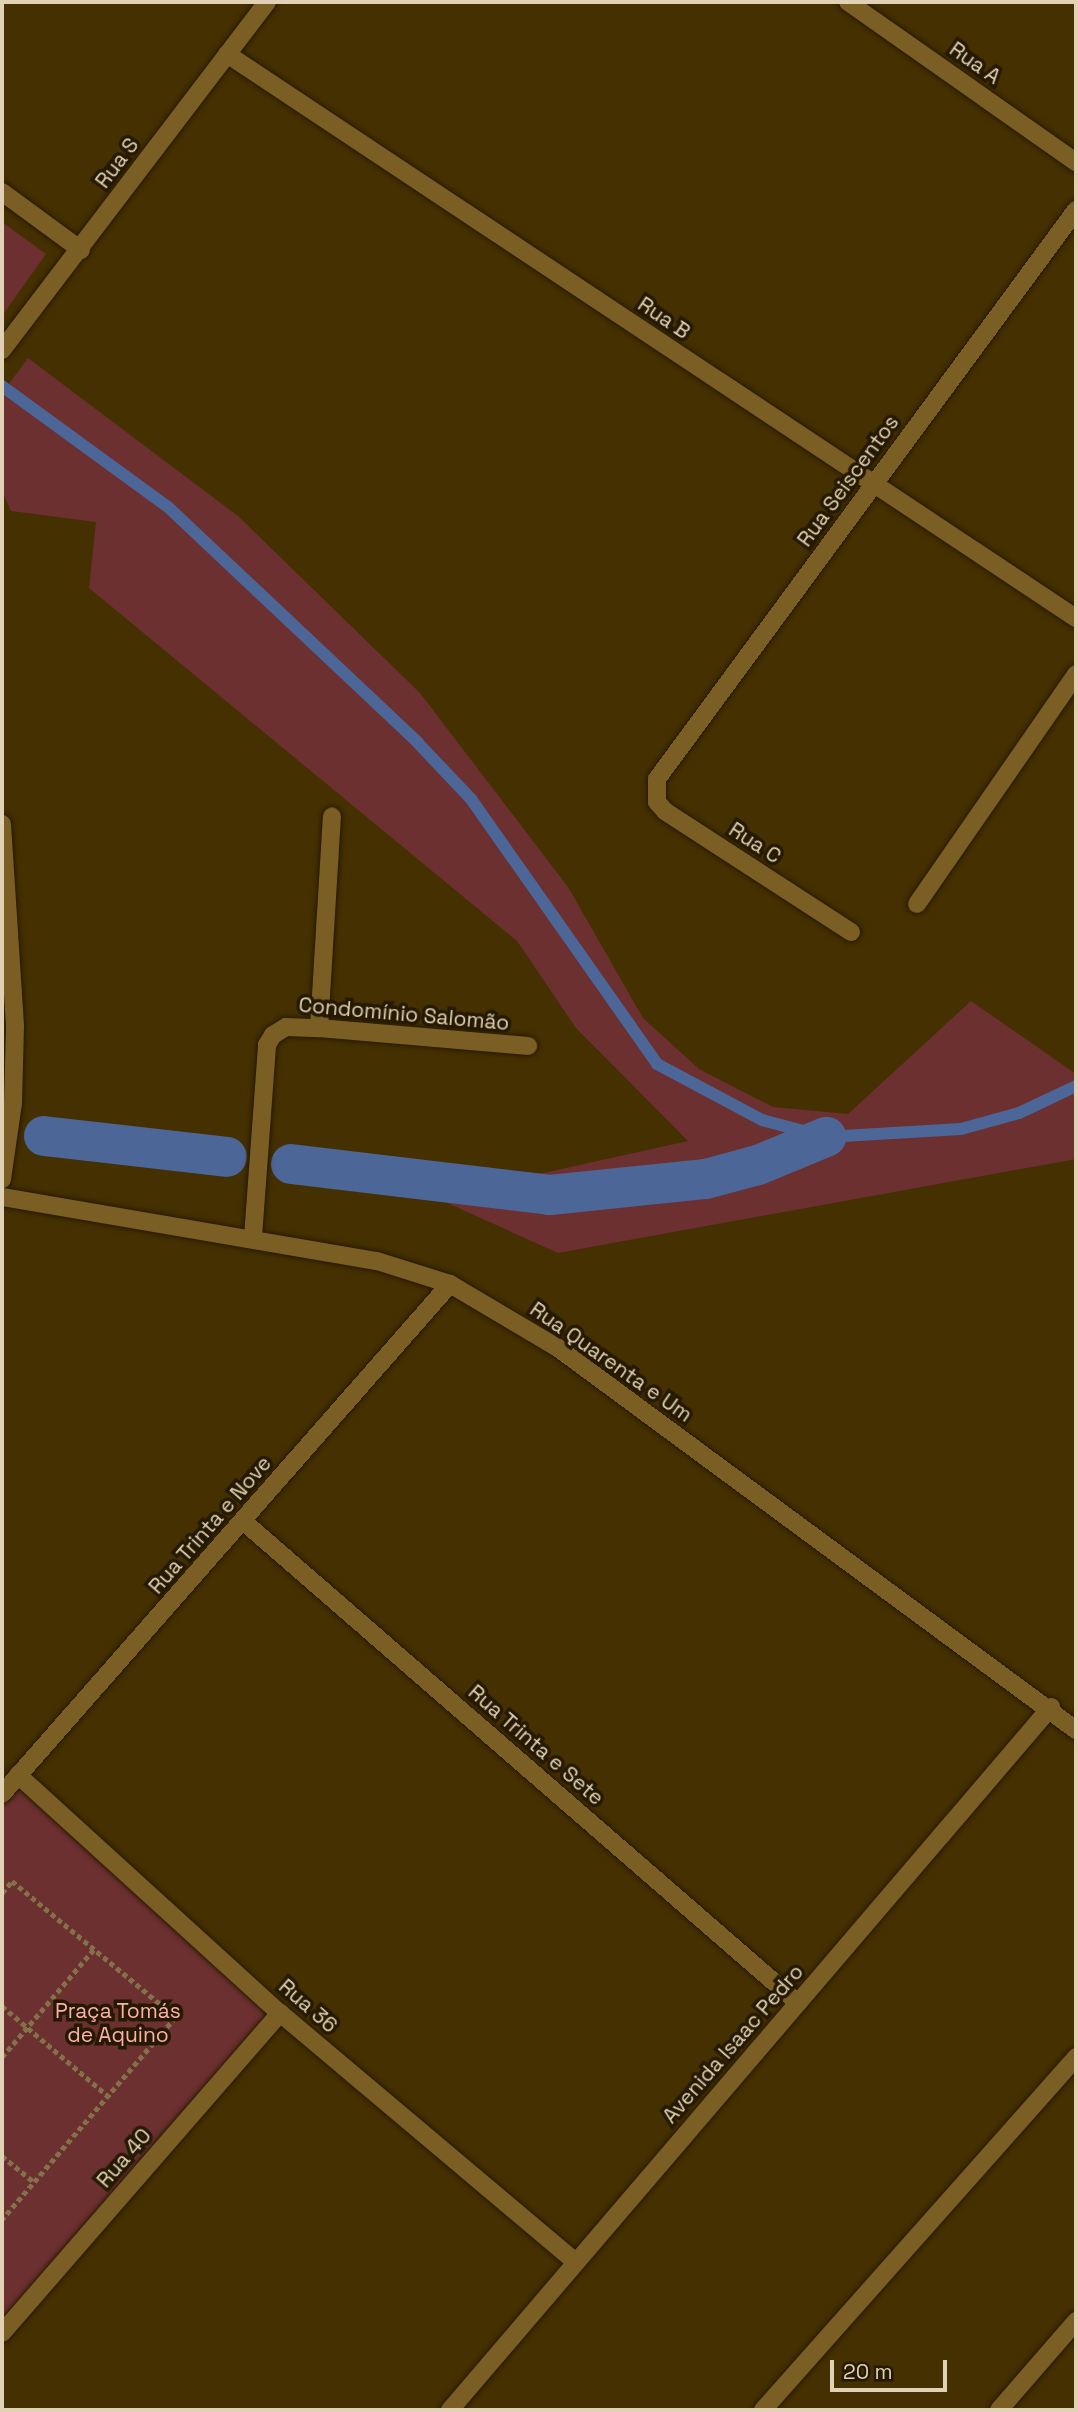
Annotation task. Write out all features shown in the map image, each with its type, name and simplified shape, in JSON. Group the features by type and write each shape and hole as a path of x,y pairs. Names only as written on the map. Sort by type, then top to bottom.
{"street":[{"name":"Rua S","path":"2,350 267,2"},
{"name":"Rua A","path":"848,2 1076,162"},
{"name":"Rua B","path":"227,54 873,486 1076,618"},
{"path":"2,192 80,250"},
{"name":"Rua Seiscentos","path":"657,779 1076,211"},
{"path":"917,904 1076,674"},
{"name":"Rua C","path":"657,779 657,802 665,811 850,932"},
{"path":"319,1028 332,816"},
{"path":"2,824 15,1027 2,1179"},
{"name":"Condomínio Salomão","path":"253,1237 267,1045 286,1027 528,1046"},
{"name":"Rua Quarenta e Um","path":"2,1198 253,1237 377,1261 450,1284 558,1348 1051,1707 1076,1730"},
{"name":"Rua Trinta e Nove","path":"2,1794 450,1284"},
{"name":"Rua Trinta e Sete","path":"243,1521 798,2003"},
{"name":"Avenida Isaac Pedro","path":"457,2408 576,2262 1051,1707"},
{"name":"Rua 36","path":"18,1775 280,2013 576,2262"},
{"name":"Rua 40","path":"2,2333 280,2013"},
{"path":"763,2410 1076,2057"},
{"path":"999,2410 1076,2320"}],"path":[{"path":"2,1893 12,1881 176,2017 2,2220"},
{"path":"2,2057 94,1949"},
{"path":"2,2006 108,2096"},
{"path":"2,2156 34,2182"}],"green space":[{"path":"2,222 46,254 2,316"},
{"path":"28,358 238,516 420,693 568,887 643,1018 699,1069 773,1107 848,1114 971,1001 1076,1074 1076,1159 558,1253 434,1197 688,1141 576,1028 517,941 89,588 96,522 11,511 2,491 2,393"},
{"name":"Praça Tomás de Aquino","path":"18,1775 280,2013 2,2333 2,1794"}],"waterway":[{"path":"2,386 168,507 418,743 471,799 657,1064 762,1120 826,1137 961,1129 1019,1113 1076,1086"},
{"path":"44,1136 227,1157"},
{"path":"291,1164 550,1195 706,1179 758,1165 826,1137"}]}
